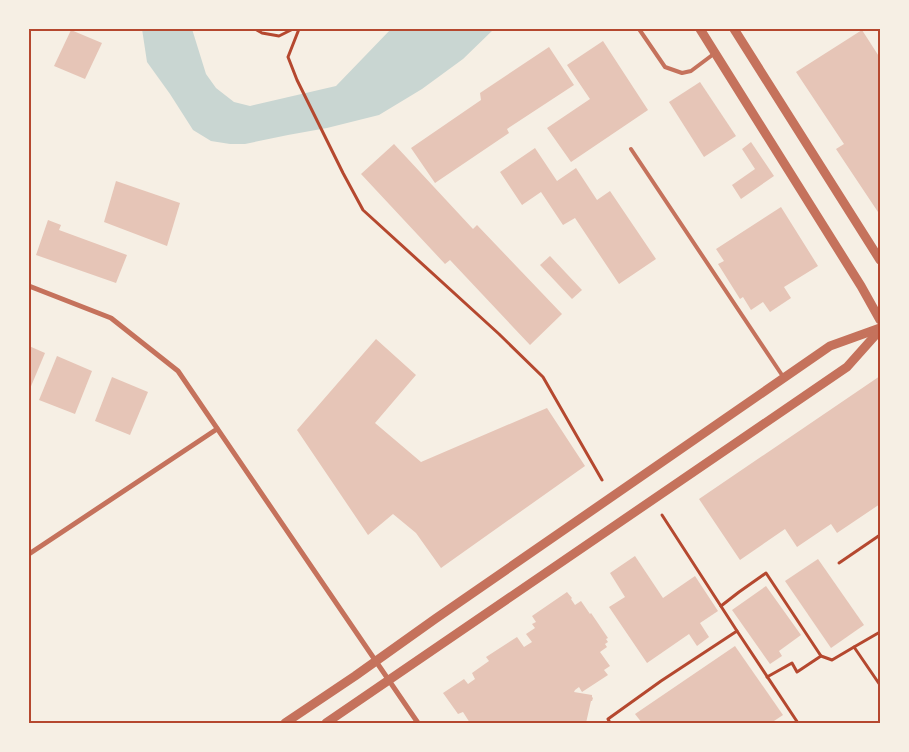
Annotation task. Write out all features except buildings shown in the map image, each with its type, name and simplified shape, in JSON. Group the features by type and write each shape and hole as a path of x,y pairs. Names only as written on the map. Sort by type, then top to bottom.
{"street":[{"path":"700,29 856,278 880,320"},
{"path":"735,30 880,260"},
{"path":"29,286 111,318 178,371 418,723"},
{"path":"284,723 830,346 880,329"},
{"path":"326,723 847,367 880,329"},
{"path":"29,554 217,429"}],"lane":[{"path":"639,29 665,67 682,73 691,71 716,53"},
{"path":"631,149 784,378"}],"path":[{"path":"255,29 262,33 279,36 293,29"},
{"path":"299,29 288,57 328,144 363,210 544,377 602,480"},
{"path":"662,515 798,723"},
{"path":"839,563 880,535"},
{"path":"721,606 766,573 821,656 832,660 880,632"},
{"path":"610,723 608,719 661,681 738,631"},
{"path":"854,647 880,685"},
{"path":"767,677 792,663 798,672 821,656"}],"shaded area":[{"path":"142,29 192,29 206,74 216,88 234,102 250,106 336,86 391,29 494,29 463,59 422,89 379,115 327,128 245,144 230,144 211,141 193,130 147,62"}]}
